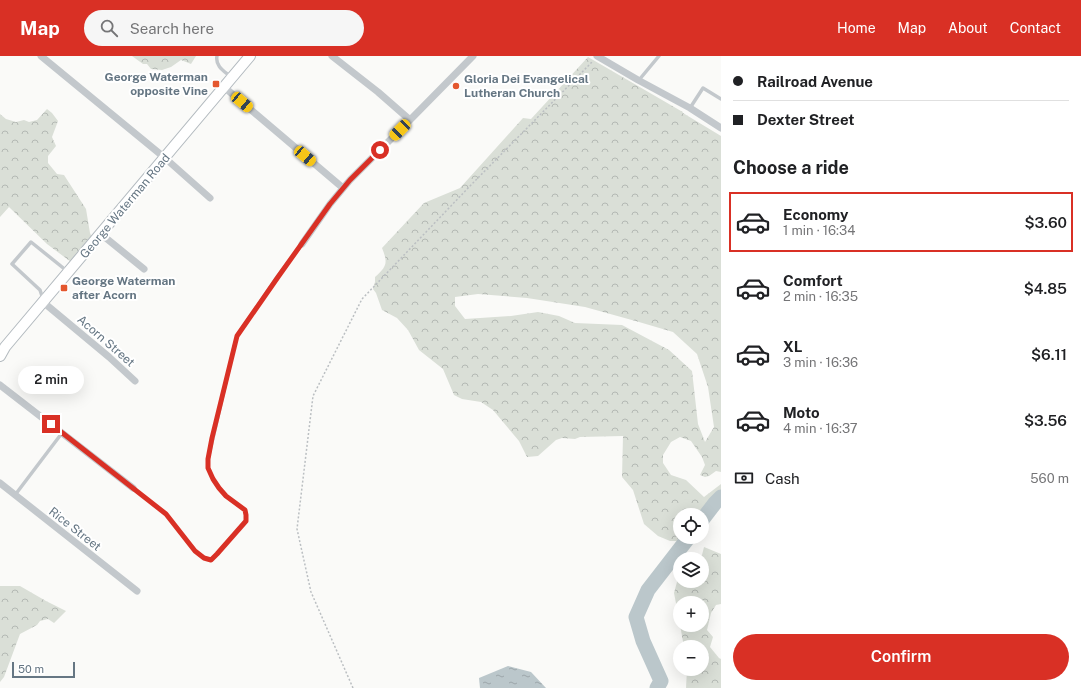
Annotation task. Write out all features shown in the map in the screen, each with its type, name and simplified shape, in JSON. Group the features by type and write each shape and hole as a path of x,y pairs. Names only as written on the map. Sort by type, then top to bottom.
{"main road":[{"name":"George Waterman Road","path":"0,356 5,347 102,234 250,56"}],"street":[{"path":"42,56 165,158 210,198"},
{"path":"332,56 378,92 410,120"},
{"path":"302,244 343,188 473,56"},
{"path":"597,56 690,108 721,128"},
{"path":"224,87 343,188"},
{"path":"102,234 144,269"},
{"name":"Acorn Street","path":"43,302 109,357 135,381"},
{"path":"0,385 132,488"},
{"name":"Rice Street","path":"0,483 137,591"}],"lane":[{"path":"217,56 216,60 218,65 232,78"},
{"path":"638,80 659,56"},
{"path":"690,108 703,88 721,99"},
{"path":"43,302 40,290 12,264 31,242 69,272"},
{"path":"132,488 166,514 195,551 204,558 211,560 246,521 245,510 222,492 213,479 208,468 212,438 237,336 302,244"},
{"path":"16,495 62,433"}],"path":[{"path":"352,688 311,592 297,529 313,396 362,299 597,56"}],"green space":[{"path":"132,56 196,56 191,64 181,60 171,67 162,70 151,69 147,64 143,64"},
{"path":"588,57 682,111 721,136 721,472 716,471 705,477 700,475 705,465 702,457 691,441 680,437 671,442 663,455 663,463 671,475 686,480 704,497 721,484 721,490 704,508 673,508 673,541 658,536 644,524 633,490 622,477 623,436 580,437 575,439 562,438 556,440 538,456 527,457 519,441 493,410 481,402 462,399 454,395 443,369 419,350 408,330 397,318 382,310 373,289 375,277 382,270 386,261 382,248 424,203 460,188 523,118 531,119","holes":["478,294 527,298 585,307 673,332 697,354 708,387 714,427 705,442 698,424 692,371 669,350 622,325 575,323 559,316 538,312 511,316 465,319 455,306 455,297"]},
{"path":"47,109 58,121 52,137 56,146 48,156 48,163 57,174 64,175 86,209 90,233 94,242 75,265 47,244 9,207 0,217 0,114 6,119 16,122 24,120 29,122 37,120"},
{"path":"704,547 721,554 721,604 716,605 711,613 709,622 709,596 675,596 674,593 675,588 709,588 709,552 703,552"},
{"path":"0,586 20,586 66,611 54,623 48,619 40,621 37,625 20,634 4,677 0,682"},
{"path":"681,632 709,632 713,637 710,647 721,659 721,688 686,688 687,676 709,676 709,640 683,640"}],"water":[{"path":"508,666 531,672 546,688 480,688 479,678"}],"waterway":[{"path":"709,511 721,497"},
{"path":"657,688 661,681 643,641 636,617 648,590 684,544"}],"place":[{"name":"George Waterman opposite Vine","path":"216,84"},
{"name":"Gloria Dei Evangelical Lutheran Church","path":"456,86"},
{"name":"George Waterman after Acorn","path":"64,288"}],"route":[{"path":"51,424 166,514 195,551 204,558 211,560 246,521 245,510 226,496 213,479 208,468 212,438 237,336 330,204 350,180 380,150"}]}
